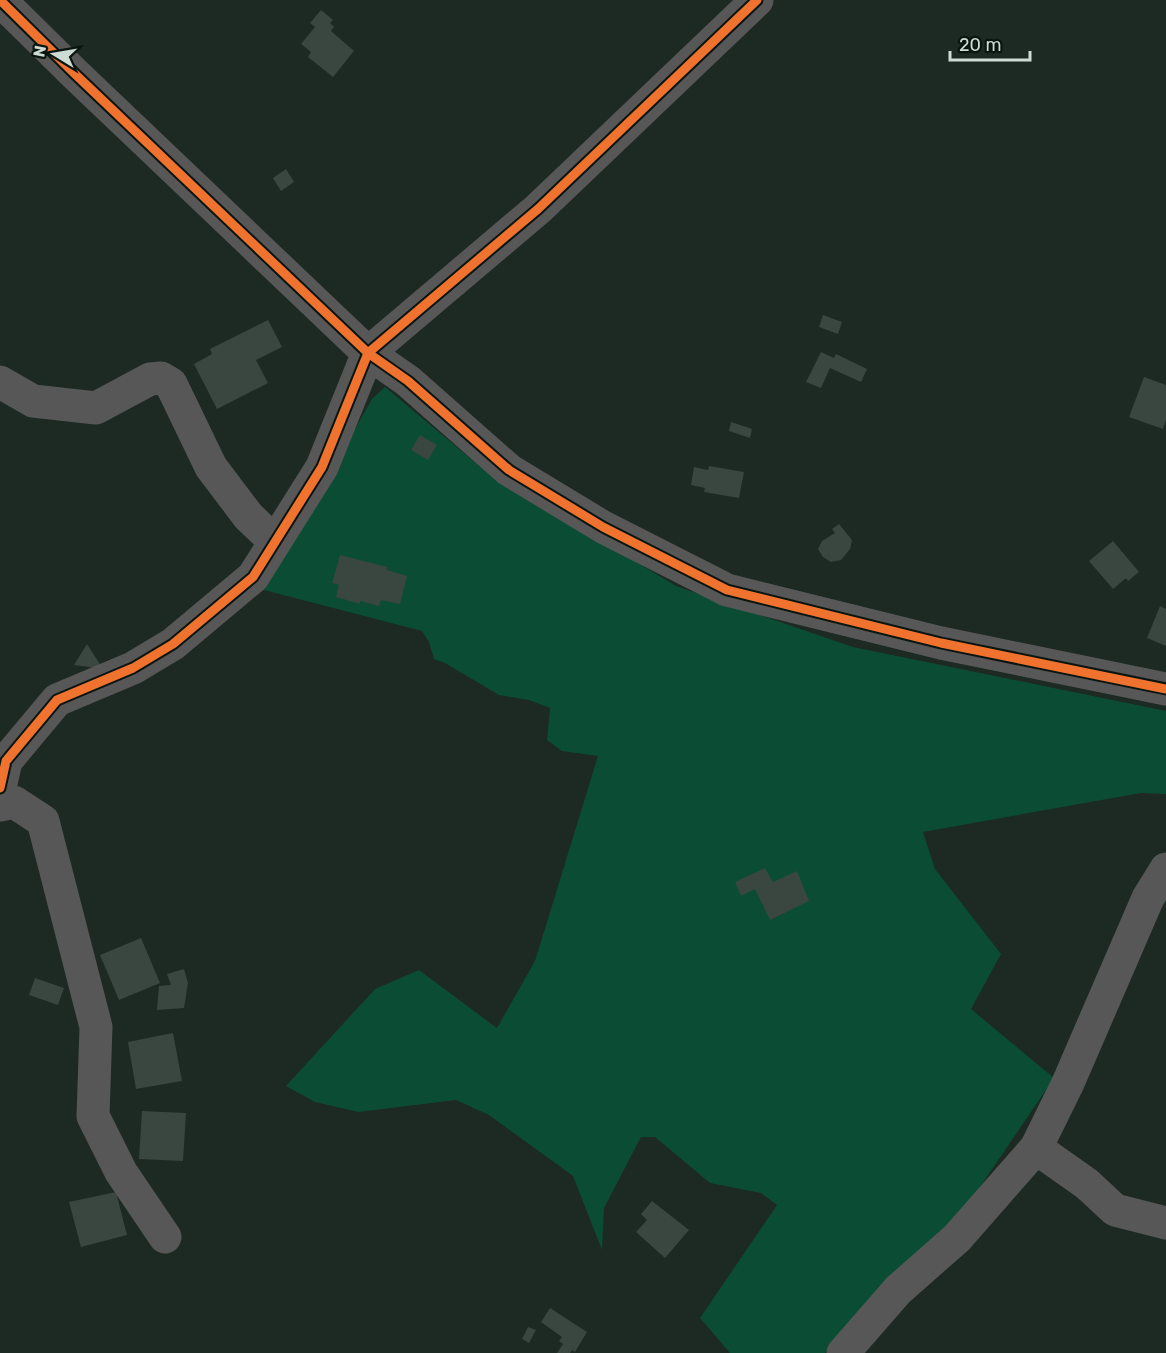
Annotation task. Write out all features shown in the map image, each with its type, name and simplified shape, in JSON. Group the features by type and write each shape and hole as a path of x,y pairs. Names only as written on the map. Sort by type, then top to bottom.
{"street":[{"path":"0,0 368,353 408,381 509,470 603,526 727,590 941,643 1166,689"},
{"path":"0,789 6,761 57,700 132,668 173,644 253,577 322,467 368,353 538,209 756,0"},
{"path":"0,382 33,401 96,408 150,379 160,378 171,384 211,467 248,516 275,542"},
{"path":"0,805 14,802 42,821 96,1027 93,1116 121,1172 165,1236"},
{"path":"843,1353 898,1290 957,1239 1036,1148 1068,1083 1148,898 1166,869"},
{"path":"1036,1148 1087,1184 1114,1210 1166,1223"}],"green space":[{"path":"385,387 483,469 676,586 853,647 1166,711 1166,794 1141,793 923,832 935,869 1001,954 971,1009 1054,1078 950,1231 870,1298 825,1353 730,1353 700,1318 777,1205 761,1193 710,1183 655,1137 641,1137 604,1208 602,1250 573,1176 489,1115 456,1100 358,1112 315,1102 286,1086 375,989 419,970 497,1028 535,961 598,756 562,751 547,740 550,708 529,700 499,695 445,663 434,659 429,642 422,631 264,590 372,399"}],"building":[{"path":"321,10 333,20 330,23 334,27 331,31 354,51 333,77 308,57 311,52 301,44 315,27 310,23"},
{"path":"286,169 294,182 281,191 273,178"},
{"path":"823,315 842,322 838,334 819,327"},
{"path":"268,320 282,347 256,360 268,383 217,409 194,364 212,354 210,349"},
{"path":"821,352 834,358 836,354 867,369 861,382 830,368 821,388 806,382"},
{"path":"1144,377 1166,385 1166,420 1163,429 1129,417"},
{"path":"731,422 752,429 750,438 729,431"},
{"path":"420,435 437,445 428,460 411,450"},
{"path":"709,466 744,472 739,498 704,492 705,488 691,485 694,467 708,470"},
{"path":"839,524 852,540 850,549 841,560 831,562 823,557 818,549 822,541 835,533 832,529"},
{"path":"1113,541 1139,572 1128,581 1126,578 1113,589 1089,561"},
{"path":"340,555 387,567 387,570 407,576 400,604 381,600 379,606 360,601 360,604 336,597 339,585 332,583"},
{"path":"1160,606 1166,609 1166,646 1147,638"},
{"path":"87,644 103,669 74,665"},
{"path":"765,868 773,882 797,871 809,901 770,920 755,889 741,896 735,882"},
{"path":"141,938 160,983 119,1000 100,955"},
{"path":"184,969 188,983 184,1008 157,1010 159,986 171,985 167,974"},
{"path":"35,978 64,988 58,1005 29,995"},
{"path":"173,1033 182,1081 136,1089 128,1042"},
{"path":"142,1111 186,1113 183,1161 139,1159"},
{"path":"116,1192 127,1235 81,1247 69,1202"},
{"path":"652,1201 689,1230 665,1258 636,1232 647,1220 641,1214"},
{"path":"550,1308 587,1332 575,1352 572,1350 570,1353 557,1353 563,1344 559,1341 562,1337 541,1322"},
{"path":"528,1327 536,1330 529,1343 522,1339"}],"cycle path":[{"path":"0,0 368,353 408,381 509,470 603,527 727,590 941,643 1166,689"},
{"path":"0,788 6,761 57,700 133,668 173,644 253,577 322,467 368,353 538,209 757,0"}]}
